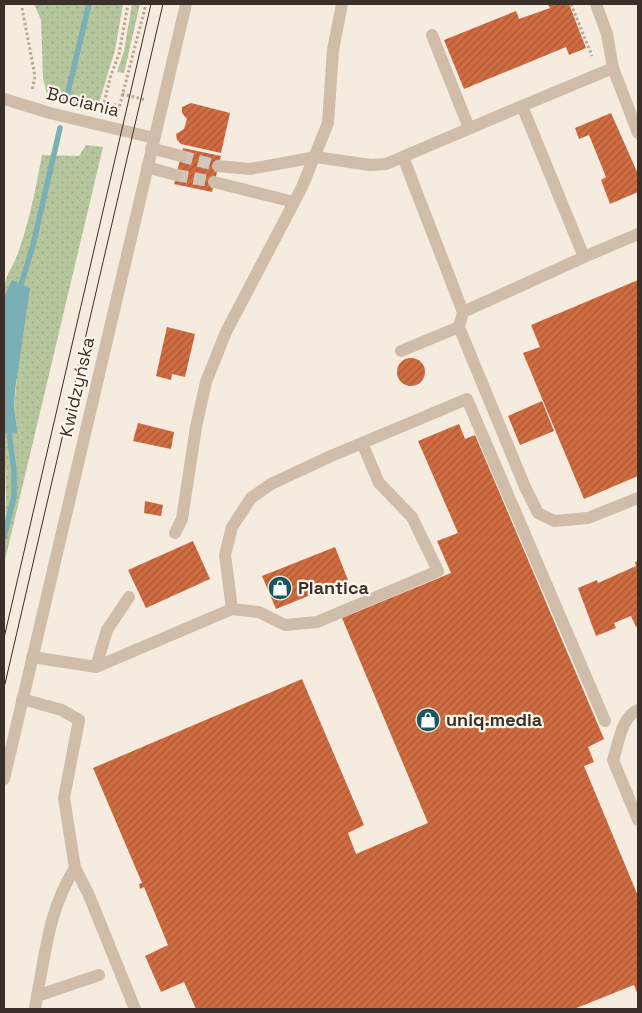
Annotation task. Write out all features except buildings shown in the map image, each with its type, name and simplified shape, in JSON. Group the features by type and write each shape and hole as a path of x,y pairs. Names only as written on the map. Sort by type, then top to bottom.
{"street":[{"name":"Kwidzyńska","path":"4,779 186,4"},
{"path":"175,533 182,519 196,427 206,382 226,332 316,157 328,122 333,50 342,4"},
{"path":"596,4 607,34 613,68 638,133"},
{"path":"432,35 469,128"},
{"path":"294,202 216,183 250,169 316,157 370,165 386,164 613,68"},
{"name":"Bociania","path":"4,99 114,128 181,156"},
{"path":"522,106 584,257"},
{"path":"404,157 463,312 459,327 525,487 538,513 554,521 588,518 638,498"},
{"path":"218,166 250,169"},
{"path":"147,167 176,175"},
{"path":"463,312 638,234"},
{"path":"402,351 459,327"},
{"path":"232,609 225,555 232,527 251,498 271,484 466,399 605,721"},
{"path":"32,657 96,667 232,609 260,612 285,625 317,622 438,571 412,517 379,483 362,443"},
{"path":"96,667 108,630 129,597"},
{"path":"22,699 62,710 79,720 64,798 75,868 88,893 135,1009"},
{"path":"638,710 630,714 626,721 613,760 638,820"},
{"path":"34,1009 54,909 61,890 75,868"},
{"path":"37,996 99,975"}],"path":[{"path":"99,125 110,78 119,54 128,4"},
{"path":"114,128 122,94 126,88 146,4"},
{"path":"571,4 592,56"},
{"path":"22,8 35,76"},
{"path":"122,94 146,100"},
{"path":"104,102 119,106"}],"green space":[{"path":"34,4 123,4 115,50 98,106 92,105 88,108 47,95 43,78 41,20"},
{"path":"132,4 140,4 124,73 117,72 124,51"},
{"path":"86,145 103,147 4,564 6,497 4,433 18,434 14,408 20,344 21,285 12,281 4,297 5,282 26,227 42,155 79,156"}],"water":[{"path":"12,280 30,288 15,391 14,408 18,434 4,433 4,297"}],"waterway":[{"path":"66,100 89,4"},
{"path":"19,291 33,245 60,128"},
{"path":"4,537 14,496 14,470 8,426"}],"tunnel":[{"path":"181,156 218,166"},
{"path":"176,175 214,182"}],"tram line":[{"path":"4,638 151,4"},
{"path":"4,688 163,4"}],"place":[{"name":"Plantica","path":"280,588"},
{"name":"uniq.media","path":"428,720"}]}
